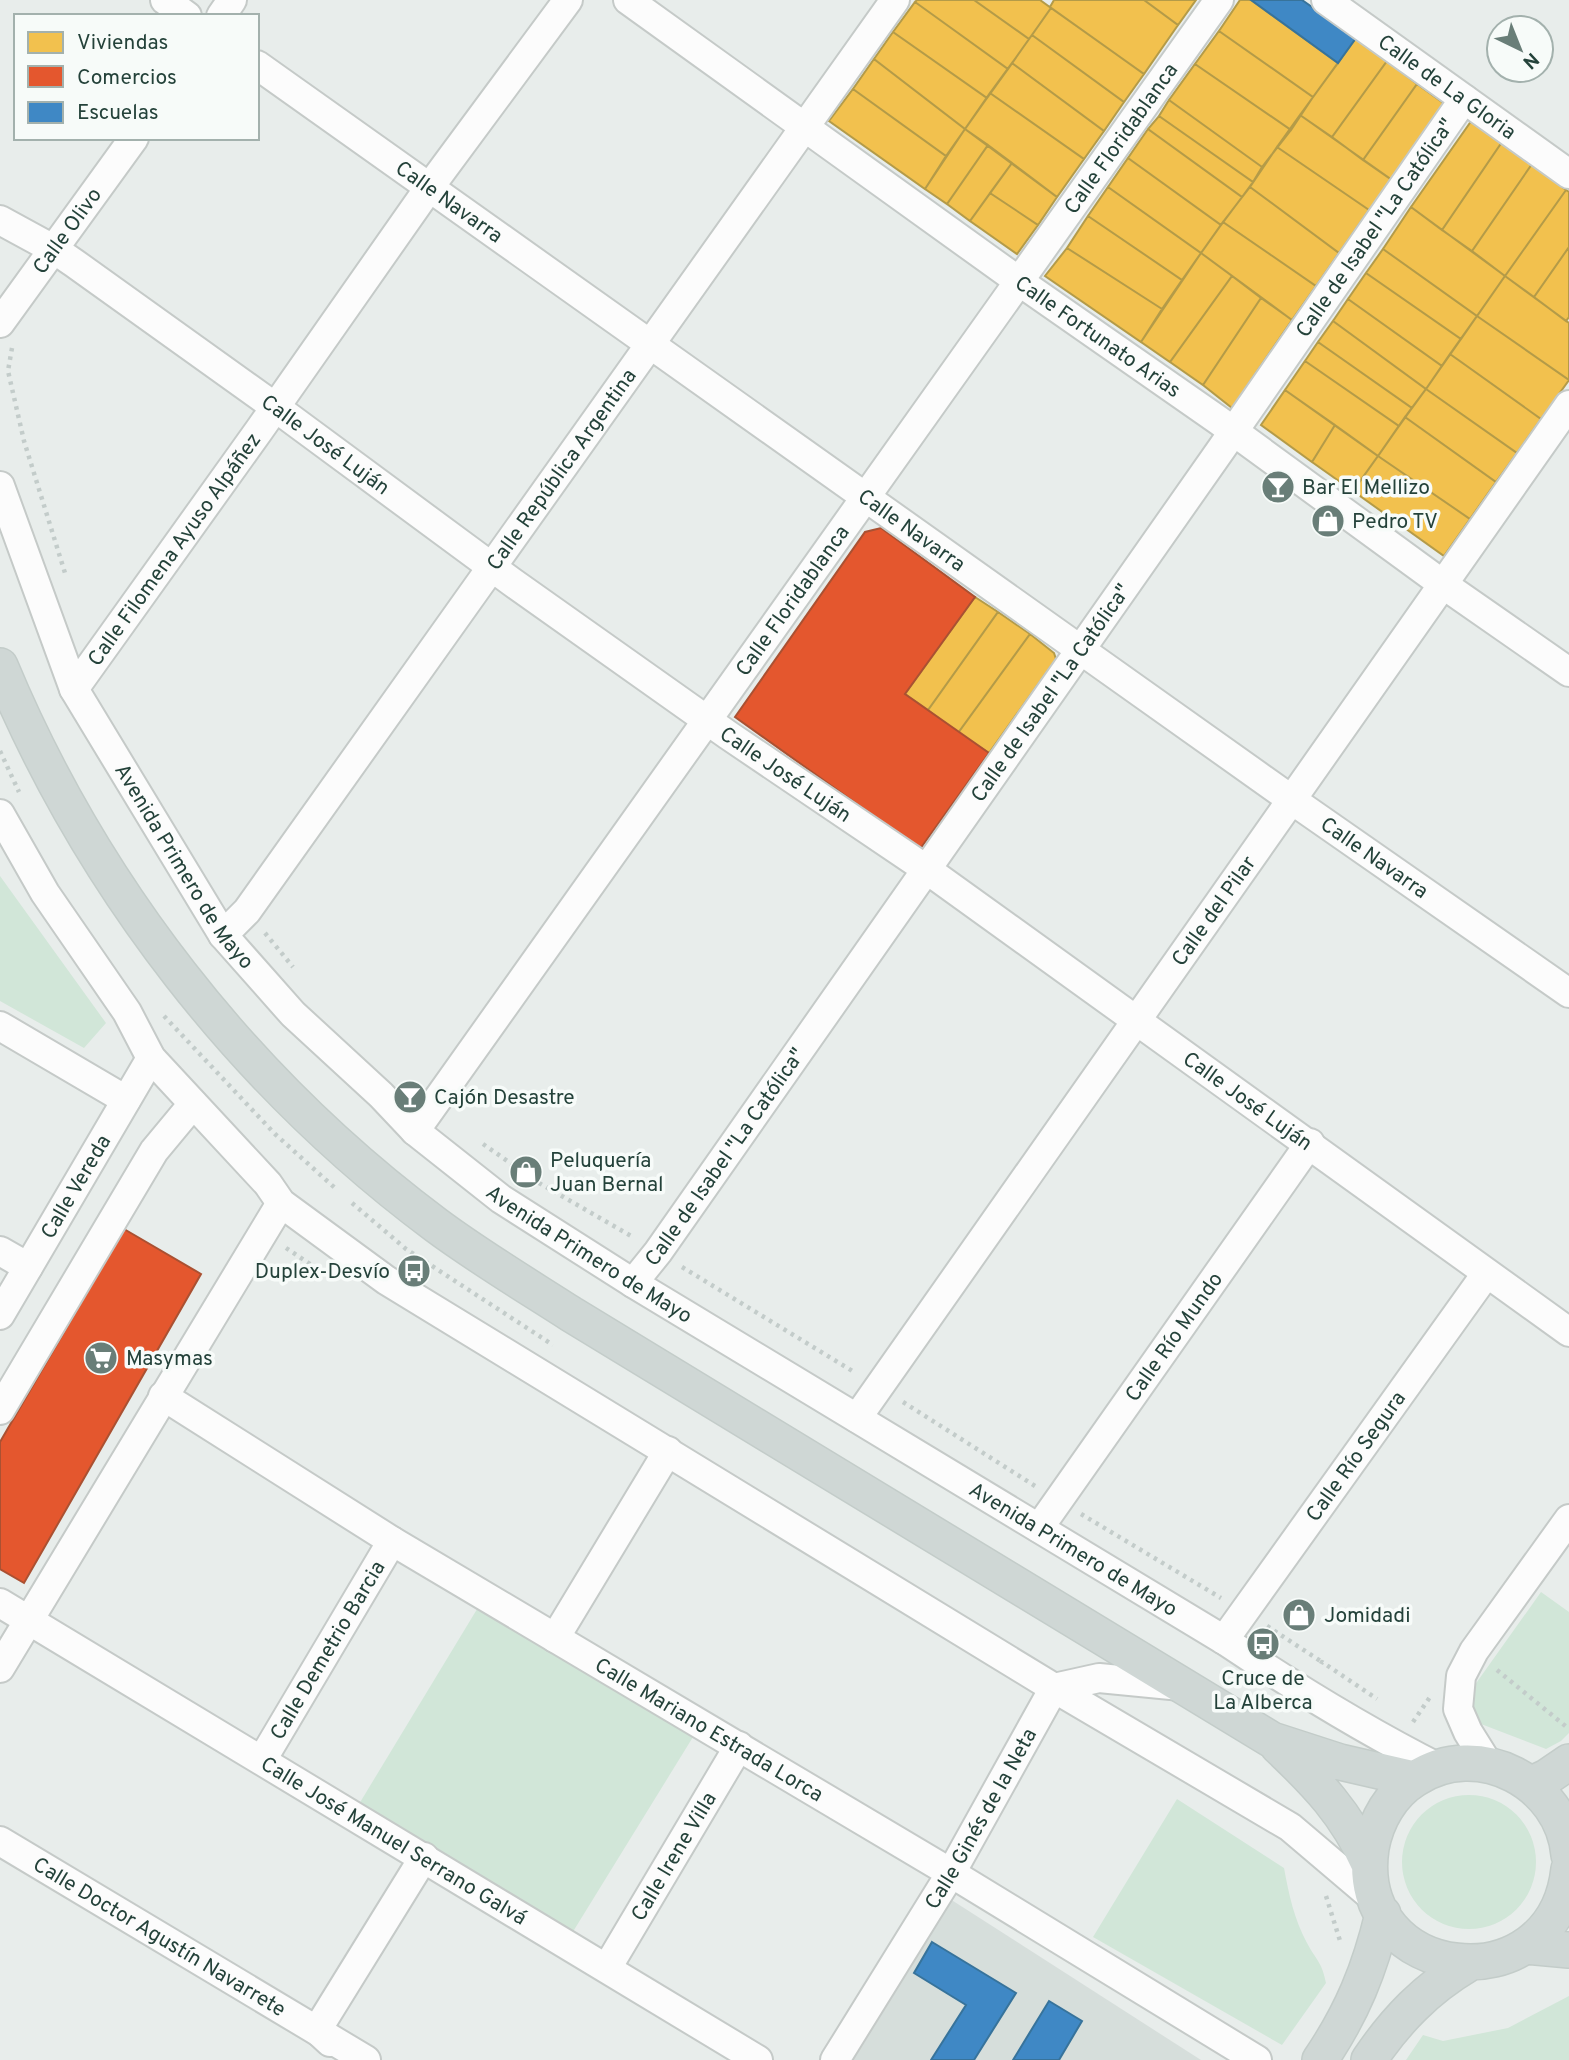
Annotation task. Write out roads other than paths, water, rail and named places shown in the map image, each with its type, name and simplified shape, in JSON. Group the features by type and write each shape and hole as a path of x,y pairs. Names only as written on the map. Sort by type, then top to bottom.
{"main road":[{"path":"0,666 31,736 95,853 132,911 171,964 255,1063 352,1157 441,1229 535,1291 1272,1740 1340,1762 1426,1773 1463,1763 1488,1764 1518,1775 1532,1784 1556,1812 1563,1828 1569,1872 1560,1906 1545,1928 1525,1946 1498,1959 1468,1964 1428,1955 1395,1931 1379,1907 1371,1882 1369,1864 1374,1831 1390,1802 1426,1773"},
{"path":"1272,1740 1335,1804 1351,1827 1369,1864"},
{"path":"1532,1784 1548,1777 1569,1762"},
{"path":"1556,1812 1559,1797 1569,1776"},
{"path":"1320,2060 1343,2026 1354,2003 1374,1949 1379,1907"},
{"path":"1525,1946 1569,1950"},
{"path":"1368,2060 1420,1997 1468,1964"}],"street":[{"path":"165,0 184,14"},
{"name":"Calle Filomena Ayuso Alpáñez","path":"74,689 429,188 568,0"},
{"name":"Calle Fortunato Arias","path":"628,0 1569,672"},
{"name":"Calle República Argentina","path":"223,935 247,911 895,0"},
{"name":"Calle Floridablanca","path":"415,1131 1219,0"},
{"name":"Calle de La Gloria","path":"1326,0 1569,174"},
{"name":"Calle Navarra","path":"259,66 1292,800 1569,993"},
{"name":"Calle de Isabel \"La Católica\"","path":"633,1283 658,1252 1464,99"},
{"name":"Calle Olivo","path":"0,323 133,140"},
{"name":"Calle José Luján","path":"0,220 55,250 275,407 491,567 708,721 926,869 1569,1332"},
{"name":"Calle del Pilar","path":"857,1418 1569,405"},
{"name":"Avenida Primero de Mayo","path":"0,486 74,689 223,935 293,1014 381,1095 415,1131 500,1199 633,1283 1224,1640 1357,1725 1426,1773"},
{"path":"0,814 45,893 127,1012 150,1058 268,1184 281,1203 386,1280 1054,1688 1290,1827 1379,1907"},
{"path":"0,1026 126,1100"},
{"name":"Calle Vereda","path":"0,1315 150,1058"},
{"path":"0,1410 153,1151 193,1104"},
{"name":"Calle Río Mundo","path":"1039,1528 1310,1143"},
{"path":"0,1668 281,1203"},
{"path":"0,1251 28,1267"},
{"name":"Calle Río Segura","path":"1224,1640 1486,1274"},
{"name":"Calle Mariano Estrada Lorca","path":"163,1396 392,1541 951,1873 1257,2060"},
{"path":"555,1638 668,1451"},
{"path":"1488,1764 1468,1732 1458,1709 1461,1676 1474,1651 1569,1519"},
{"name":"Calle Demetrio Barcia","path":"262,1760 392,1541"},
{"name":"Calle José Manuel Serrano Galvá","path":"0,1603 758,2060"},
{"path":"1054,1688 1099,1678 1184,1687"},
{"name":"Calle Ginés de la Neta","path":"835,2060 951,1873 1054,1688"},
{"name":"Calle Irene Villa","path":"607,1968 739,1746"},
{"name":"Calle Doctor Agustín Navarrete","path":"0,1841 366,2060"},
{"path":"317,2030 424,1857"},
{"name":"Calle Doctor Agustín Navarrete","path":"317,2030 350,2060"}],"place":[{"name":"Bar El Mellizo","path":"1278,487"},
{"name":"Pedro TV","path":"1328,521"},
{"name":"Cajón Desastre","path":"410,1097"},
{"name":"Peluquería Juan Bernal","path":"526,1172"},
{"name":"Duplex-Desvío","path":"414,1271"},
{"name":"Masymas","path":"101,1358"},
{"name":"Jomidadi","path":"1299,1615"},
{"name":"Cruce de La Alberca","path":"1263,1644"}]}
